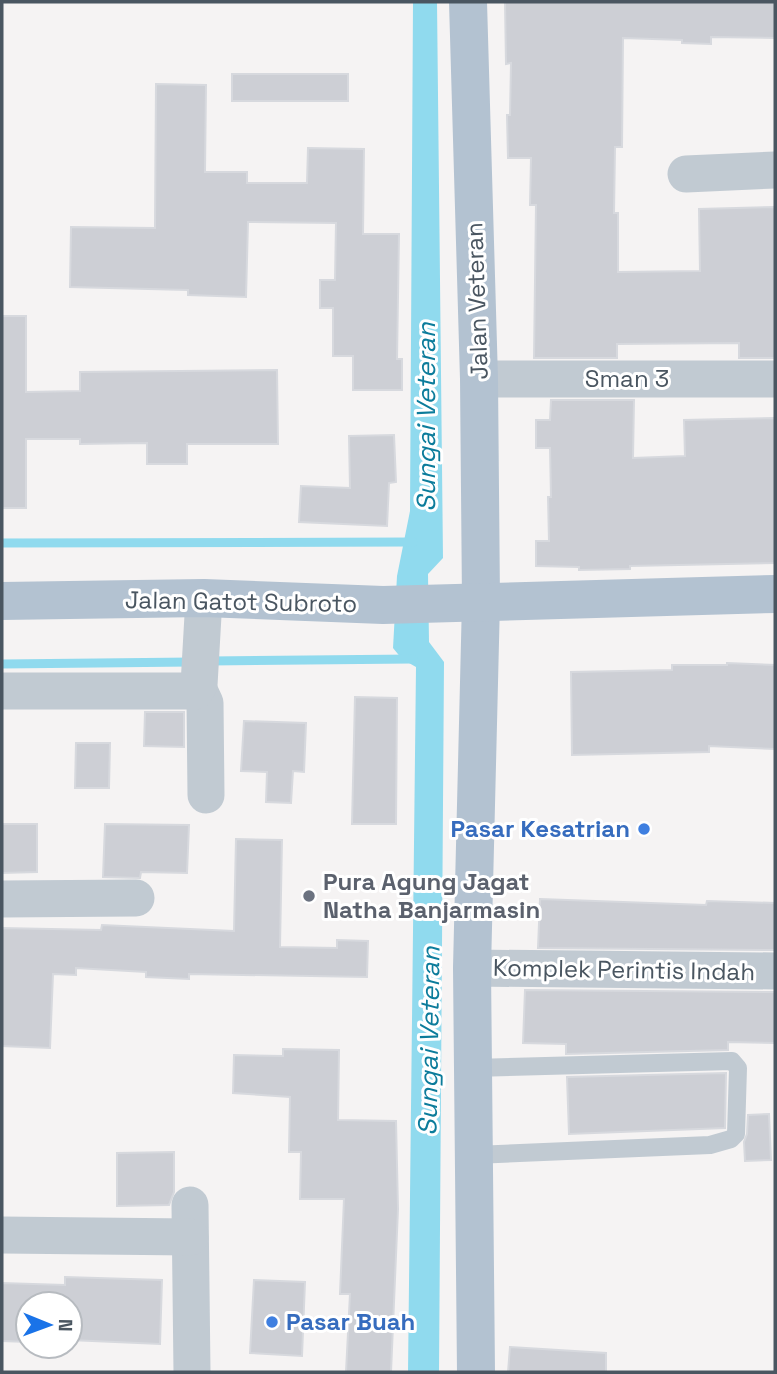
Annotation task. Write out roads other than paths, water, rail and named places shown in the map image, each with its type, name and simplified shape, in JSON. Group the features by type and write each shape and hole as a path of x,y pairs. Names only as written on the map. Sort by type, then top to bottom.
{"main road":[{"name":"Jalan Veteran","path":"468,2 479,379 481,601 472,968 476,1372"},
{"name":"Jalan Gatot Subroto","path":"2,601 204,598 383,606 775,594"}],"street":[{"path":"686,174 775,170"},
{"name":"Sman 3","path":"479,379 775,379"},
{"path":"204,598 200,669 205,703 206,795"},
{"path":"2,691 190,692 200,669"},
{"path":"2,899 136,898"},
{"name":"Komplek Perintis Indah","path":"472,968 775,971"},
{"path":"2,1235 190,1221 192,1372"}],"lane":[{"path":"473,1068 732,1061 738,1068 736,1134 731,1139 710,1145 474,1155"}],"water":[{"name":"Sungai Veteran","path":"413,2 437,2 443,558 428,574 429,642 444,662 439,1372 408,1372 416,667 402,659 393,648 397,576 410,511"}],"waterway":[{"path":"2,543 413,542"},
{"path":"210,661 413,659"},
{"path":"2,664 192,662"}],"place":[{"name":"Pasar Kesatrian","path":"644,829"},
{"name":"Pura Agung Jagat Natha Banjarmasin","path":"309,896"},
{"name":"Pasar Buah","path":"272,1322"}]}
